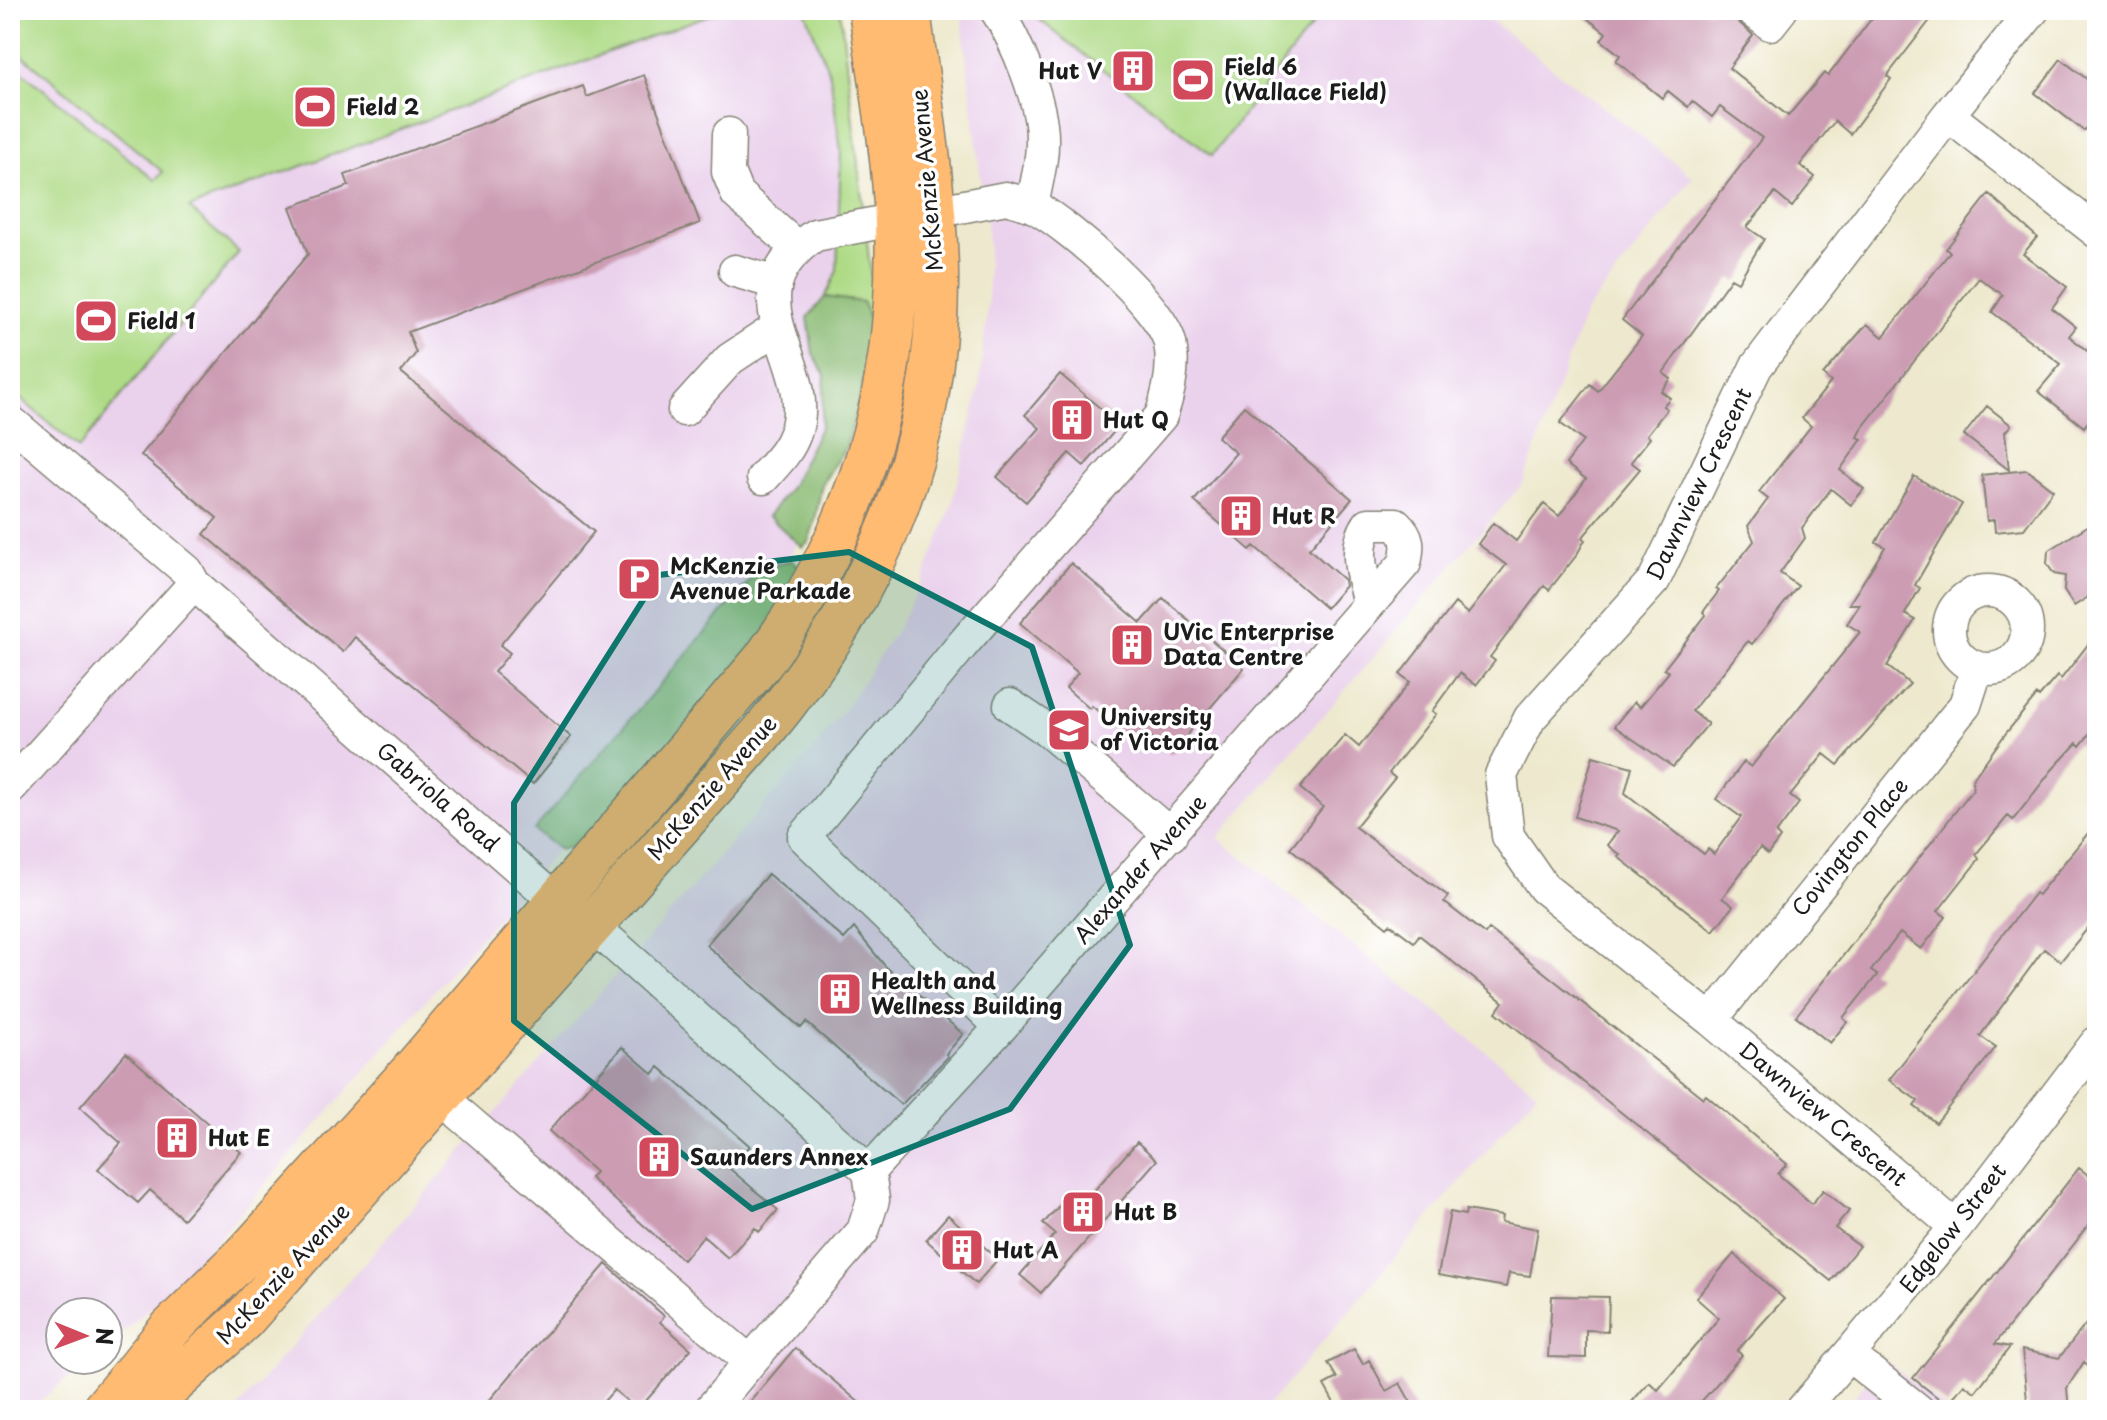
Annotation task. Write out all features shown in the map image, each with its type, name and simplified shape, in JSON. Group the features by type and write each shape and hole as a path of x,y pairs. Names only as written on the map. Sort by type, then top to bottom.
{"main road":[{"name":"McKenzie Avenue","path":"144,1410 243,1320 791,698 836,635 870,574 906,482 924,412 936,310 870,10"},
{"name":"McKenzie Avenue","path":"103,1410 170,1329 248,1252 412,1071 763,661 803,604 831,554 867,463 886,380 896,294 915,216 909,10"}],"street":[{"path":"996,10 1011,33 1040,121 1042,138 1032,206"},
{"path":"1752,10 1770,24 1781,10"},
{"name":"Dawnview Crescent","path":"1956,1227 1711,1020 1544,888 1508,836 1501,775 1530,718 1654,580 1756,367 1948,115 2033,10"},
{"path":"1948,115 2097,232"},
{"path":"729,134 728,172 737,194 797,248"},
{"path":"763,478 788,449 800,408 798,389 777,328 776,283 797,248 815,235 1006,198 1032,206 1070,230 1162,326 1169,342 1172,365 1170,390 1161,416 962,645 804,837 1001,1027"},
{"path":"735,271 776,283"},
{"path":"684,410 730,359 777,328"},
{"name":"Gabriola Road","path":"10,421 187,571 194,584 556,901 611,942 869,1171"},
{"name":"Alexander Avenue","path":"869,1171 1171,835 1405,563 1409,546 1406,533 1396,524 1369,524 1362,534 1360,550 1369,604"},
{"path":"10,788 194,584"},
{"name":"Covington Place","path":"1711,1020 1965,705 1977,668"},
{"path":"1010,705 1047,730 1171,835"},
{"name":"Edgelow Street","path":"1802,1410 1956,1227 2097,1042"},
{"path":"443,1095 460,1114 750,1362"},
{"path":"710,1410 863,1231 873,1200 869,1171"},
{"path":"1850,1356 1918,1410"}],"highlighted area":[{"path":"849,552 1032,647 1130,945 1010,1109 752,1209 514,1021 514,803 659,575"}],"shaded area":[{"path":"10,10 833,10 857,199 843,427 824,486 779,580 727,655 222,1234 168,1291 124,1331 124,1296 44,1296 44,1376 71,1376 28,1410 10,1410"},
{"name":"University of Victoria","path":"961,10 1478,10 1693,177 1585,313 1523,483 1218,838 1537,1092 1264,1410 236,1410 809,754 847,706 898,627 925,575 952,505 979,389 988,303 988,240"},
{"path":"1885,1360 1948,1410 1843,1410"}],"green space":[{"path":"10,10 722,10 189,208 239,252 79,448 10,390 10,62 155,180 163,172 17,51 10,59"},
{"path":"805,10 840,10 872,285 871,322 862,302 825,297 837,271 841,150 830,75"},
{"name":"Field 6 (Wallace Field)","path":"1027,10 1324,10 1212,155"},
{"path":"825,297 862,302 871,322 860,397 847,445 822,484 814,525 808,542 802,547 768,516 791,486 821,426 825,375 813,354 808,317"},
{"path":"791,560 806,571 773,623 583,843 560,850 534,830 760,569"}],"building":[{"path":"1577,10 1725,10 1753,35 1729,68 1788,116 1824,73 1828,76 1878,10 1938,10 1887,76 1891,79 1850,134 1835,121 1800,165 1815,177 1792,207 1775,193 1747,227 1764,239 1738,282 1731,278 1663,373 1671,379 1661,391 1670,398 1663,406 1667,409 1647,435 1650,438 1631,462 1640,469 1582,538 1585,540 1576,556 1549,590 1544,586 1490,657 1495,661 1476,685 1460,673 1432,711 1436,714 1389,773 1395,778 1355,827 1448,896 1444,902 1485,934 1489,929 1703,1098 1706,1095 1787,1164 1778,1174 1812,1204 1823,1190 1849,1211 1835,1228 1859,1246 1831,1281 1496,1012 1503,1002 1419,935 1414,942 1390,924 1387,927 1290,848 1323,807 1300,788 1345,735 1359,747 1410,682 1400,674 1455,603 1468,614 1506,565 1478,544 1493,523 1516,541 1544,504 1559,516 1586,479 1566,464 1583,441 1560,423 1590,384 1598,391 1642,336 1622,320 1762,138 1720,107 1712,117 1692,101 1688,107 1668,91 1662,98 1616,61 1620,55 1601,40 1606,33"},
{"path":"2061,59 2097,87 2097,115 2084,131 2035,93"},
{"path":"644,75 700,223 408,332 416,353 401,372 594,532 500,645 510,653 494,672 571,737 533,784 355,637 343,652 204,534 217,518 141,455 308,254 290,207 349,186 345,175 583,86 587,97"},
{"path":"1989,194 2037,237 2023,254 2067,287 2052,308 2076,327 2069,336 2097,359 2097,411 2084,427 2038,391 2061,364 1992,312 2003,295 1979,278 1863,427 1858,437 1862,439 1840,470 1864,489 1851,505 1831,489 1802,528 1805,538 1780,573 1798,586 1752,644 1748,641 1692,711 1708,724 1673,767 1614,726 1634,702 1640,707 1669,672 1664,669 1706,615 1703,612 1719,591 1716,589 1754,541 1748,526 1768,499 1759,492 1811,426 1802,418 1831,382 1823,375 1867,324 1883,337 1950,252 1946,249"},
{"name":"Hut Q","path":"1060,374 1120,425 1084,466 1069,453 1026,502 997,477 1040,428 1025,415"},
{"name":"Hut R","path":"1244,406 1352,499 1309,549 1344,580 1345,586 1326,608 1254,546 1250,550 1194,501 1236,453 1217,437"},
{"path":"1987,406 2011,425 2005,432 2009,470 1964,435"},
{"path":"2027,470 2053,490 2024,529 1995,532 1994,520 1987,521 1982,475"},
{"path":"1914,476 1962,504 1915,585 1920,588 1905,614 1915,620 1887,666 1910,684 1838,765 1824,754 1790,796 1799,803 1776,834 1780,838 1768,854 1760,848 1722,898 1733,906 1713,931 1618,857 1620,855 1607,845 1618,831 1575,817 1593,756 1632,767 1625,793 1704,854 1708,849 1714,854 1741,817 1716,799 1744,762 1751,767 1860,632 1847,624 1860,604 1849,604 1885,547 1876,542"},
{"path":"2097,520 2097,591 2074,606 2064,591 2065,576 2054,574 2047,564 2048,551"},
{"name":"UVic Enterprise Data Centre","path":"1071,563 1141,623 1163,598 1244,668 1171,754 1146,733 1136,744 1092,706 1090,709 1066,688 1078,673 1020,623"},
{"path":"2097,633 2097,725 2080,746 2077,743 2052,770 2013,820 2008,816 1976,854 1979,859 1938,911 1946,917 1921,949 1900,933 1871,971 1877,975 1843,1018 1847,1022 1830,1043 1796,1016 1973,789 1972,780 2006,733 2037,695 2039,697 2057,676 2061,679"},
{"path":"2097,822 2097,917 2061,961 2044,949 1980,1036 1996,1047 1936,1123 1914,1106 1918,1101 1889,1080 2035,893 2038,895"},
{"name":"Health and Wellness Building","path":"768,874 844,939 854,928 885,966 963,1034 946,1054 948,1057 901,1105 806,1022 801,1028 706,945"},
{"name":"Saunders Annex","path":"622,1047 653,1074 659,1067 750,1146 730,1169 778,1210 759,1232 755,1228 728,1258 703,1236 683,1260 590,1178 595,1172 549,1131"},
{"name":"Hut E","path":"126,1053 241,1152 183,1219 150,1190 138,1203 98,1169 121,1143 80,1107"},
{"name":"Hut B","path":"1137,1142 1157,1160 1041,1293 1020,1275 1055,1234 1043,1224 1073,1190 1085,1201"},
{"path":"2079,1168 2097,1182 2097,1215 1995,1344 2010,1347 1975,1392 1964,1384 1947,1405 1913,1378"},
{"path":"1466,1210 1502,1216 1501,1222 1538,1229 1530,1276 1509,1273 1506,1287 1438,1275 1450,1212 1465,1215"},
{"name":"Hut A","path":"948,1215 998,1259 976,1284 926,1240"},
{"path":"1734,1254 1784,1299 1737,1351 1742,1355 1694,1410 1625,1410 1649,1382 1658,1390 1719,1318 1696,1298"},
{"path":"606,1264 664,1316 660,1322 691,1349 638,1410 614,1390 596,1410 481,1410"},
{"path":"1552,1296 1609,1297 1608,1331 1586,1330 1586,1358 1548,1357"},
{"path":"2097,1310 2097,1372 2084,1362 2067,1388 2069,1410 2028,1410 2022,1350 2059,1358"},
{"path":"795,1348 868,1410 743,1410"},
{"path":"1354,1349 1363,1364 1369,1360 1386,1391 1400,1383 1415,1410 1338,1410 1324,1385 1337,1378 1328,1363"}],"place":[{"name":"Hut V","path":"1133,71"},
{"name":"Field 6 (Wallace Field)","path":"1193,80"},
{"name":"Field 2","path":"315,107"},
{"name":"Field 1","path":"96,321"},
{"name":"Hut Q","path":"1072,420"},
{"name":"Hut R","path":"1241,516"},
{"name":"McKenzie Avenue Parkade","path":"639,579"},
{"name":"UVic Enterprise Data Centre","path":"1132,645"},
{"name":"University of Victoria","path":"1069,730"},
{"name":"Health and Wellness Building","path":"840,994"},
{"name":"Hut E","path":"177,1138"},
{"name":"Saunders Annex","path":"659,1157"},
{"name":"Hut B","path":"1083,1212"},
{"name":"Hut A","path":"962,1250"}]}
